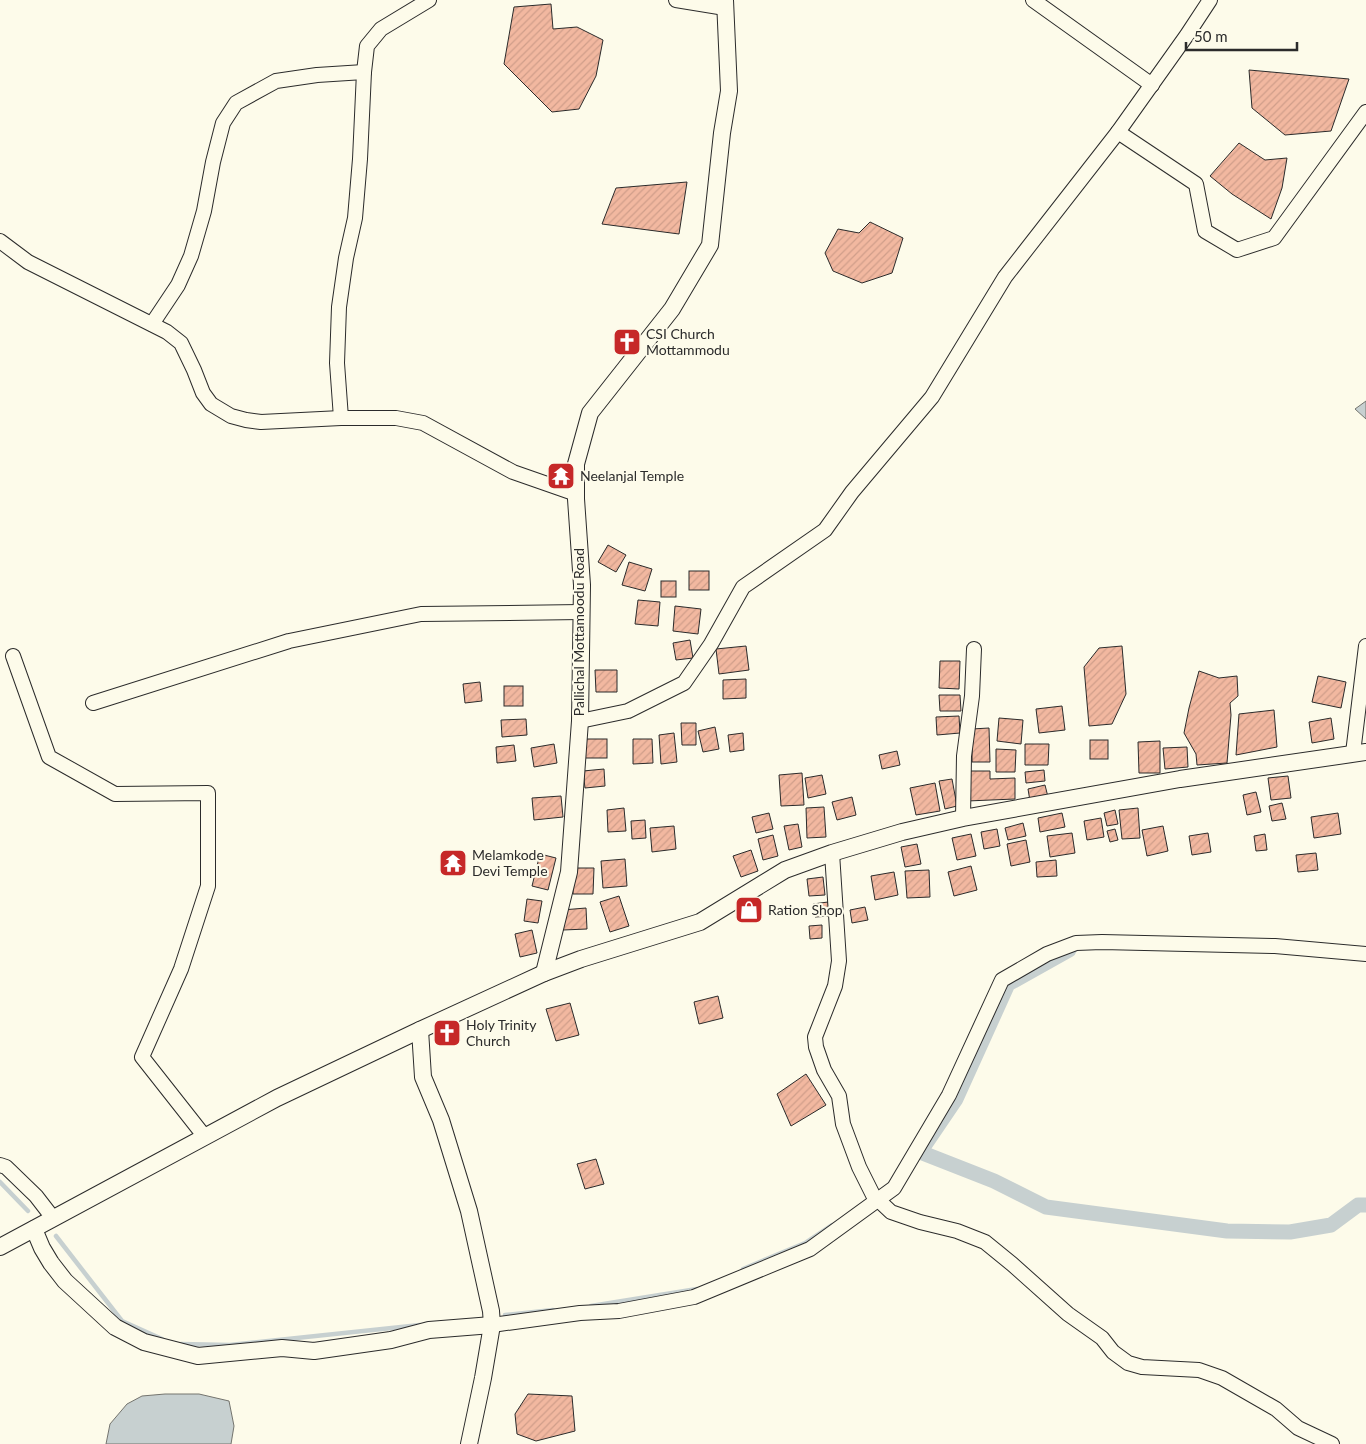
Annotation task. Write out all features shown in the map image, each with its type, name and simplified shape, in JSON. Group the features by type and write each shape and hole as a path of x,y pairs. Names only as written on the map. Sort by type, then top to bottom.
{"street":[{"path":"341,418 337,363 339,307 346,258 355,218 367,46 382,29 429,0"},
{"path":"676,0 725,4"},
{"path":"1033,0 1152,85"},
{"path":"580,722 628,711 684,683 711,644 743,588 825,530 852,492 932,397 1006,277 1118,132 1210,0"},
{"name":"Pallichal Mottamoodu Road","path":"544,973 570,872 580,722 582,585 576,464 590,413 672,309 710,245 722,133 729,91 725,4"},
{"path":"152,324 178,285 191,256 204,211 213,162 223,123 236,103 276,81 317,75 364,72"},
{"path":"1118,132 1196,184 1205,231 1238,250 1274,238 1366,112"},
{"path":"0,241 28,262 167,332 181,343 203,394 211,404 231,416 261,422 341,418 396,418 424,423 513,472 576,494"},
{"path":"92,703 289,642 421,614 582,612"},
{"path":"0,1247 277,1098 544,973 700,922 785,870 832,853 902,832 963,818 1180,778 1360,752 1366,646"},
{"path":"963,818 964,756 972,696 974,649"},
{"path":"13,656 49,757 115,794 208,793 208,886 181,969 142,1058 205,1137"},
{"path":"832,853 839,961 835,986 816,1037 816,1047 824,1070 839,1096 843,1124 872,1195 891,1212 956,1231 985,1242 1068,1314 1102,1338 1112,1352 1128,1363 1142,1367 1199,1370 1222,1378 1276,1409 1298,1428 1332,1444"},
{"path":"34,1229 42,1248 65,1281 115,1327 144,1342 198,1356 282,1348 314,1351 391,1340 429,1330 492,1325 580,1313 619,1311 694,1297 810,1249 894,1188 948,1095 1002,980 1047,954 1076,943 1102,942 1275,946 1366,954"},
{"path":"420,1030 423,1077 441,1120 469,1211 491,1311 492,1325 469,1444"},
{"path":"0,1165 6,1167 36,1196 53,1218"}],"shaded area":[{"path":"1366,401 1366,419 1355,409"},
{"path":"199,1394 229,1401 234,1426 231,1444 106,1444 110,1424 127,1404 142,1396"}],"building":[{"path":"551,4 553,29 577,27 603,40 596,76 579,109 552,112 504,64 514,7"},
{"path":"1249,70 1349,79 1331,131 1285,135 1252,108"},
{"path":"1239,143 1265,160 1287,158 1282,188 1271,219 1232,194 1210,176"},
{"path":"687,182 679,234 602,224 616,188"},
{"path":"870,222 903,238 892,273 862,283 833,271 825,253 838,229 859,233"},
{"path":"608,545 626,555 616,572 598,562"},
{"path":"629,562 652,569 645,591 622,585"},
{"path":"689,571 709,571 709,590 689,590"},
{"path":"661,581 676,581 676,597 661,597"},
{"path":"638,600 660,602 658,626 635,624"},
{"path":"675,606 701,609 698,634 673,631"},
{"path":"690,640 693,658 676,660 673,643"},
{"path":"746,646 749,670 719,674 716,649"},
{"path":"1122,646 1126,694 1112,724 1089,726 1084,667 1099,648"},
{"path":"940,661 960,661 959,689 939,688"},
{"path":"595,670 617,670 617,692 596,692"},
{"path":"1199,671 1219,678 1237,676 1238,696 1230,703 1231,715 1227,763 1197,765 1196,754 1184,733"},
{"path":"1318,676 1346,682 1341,708 1312,702"},
{"path":"746,679 746,698 723,699 723,680"},
{"path":"480,682 482,701 465,703 463,684"},
{"path":"504,686 523,686 523,706 504,706"},
{"path":"939,695 960,695 961,711 940,711"},
{"path":"1062,706 1065,730 1039,733 1036,709"},
{"path":"1274,710 1277,747 1236,755 1239,714"},
{"path":"959,716 960,733 937,735 936,717"},
{"path":"999,718 1023,720 1021,744 997,741"},
{"path":"1331,718 1334,739 1312,743 1309,722"},
{"path":"526,719 527,735 502,737 501,720"},
{"path":"681,723 696,723 696,745 682,745"},
{"path":"715,727 719,749 703,752 698,731"},
{"path":"989,728 990,762 972,762 972,729"},
{"path":"674,733 677,762 661,764 659,735"},
{"path":"743,733 744,750 730,752 728,735"},
{"path":"585,739 607,739 607,758 585,758"},
{"path":"633,739 652,739 653,763 633,764"},
{"path":"1090,740 1108,740 1108,759 1090,759"},
{"path":"1160,741 1160,773 1139,773 1138,742"},
{"path":"554,744 557,763 534,767 531,748"},
{"path":"1025,744 1049,744 1048,765 1025,765"},
{"path":"514,745 516,761 497,763 496,747"},
{"path":"1187,747 1188,767 1165,769 1163,748"},
{"path":"996,749 1016,750 1015,772 996,772"},
{"path":"897,751 900,765 882,769 879,755"},
{"path":"604,769 605,786 585,788 583,771"},
{"path":"1044,770 1045,781 1026,783 1025,772"},
{"path":"966,771 990,771 990,779 1015,778 1015,799 967,801"},
{"path":"802,773 804,805 781,806 779,775"},
{"path":"822,775 826,794 808,798 805,778"},
{"path":"1288,776 1291,798 1271,800 1268,778"},
{"path":"952,779 957,806 945,809 939,781"},
{"path":"935,783 940,811 916,815 910,788"},
{"path":"1045,785 1048,797 1030,801 1028,789"},
{"path":"1256,792 1261,812 1247,815 1243,795"},
{"path":"561,796 563,817 534,820 532,798"},
{"path":"852,797 856,815 837,820 832,802"},
{"path":"1282,803 1286,819 1272,821 1269,806"},
{"path":"824,807 826,837 807,838 806,808"},
{"path":"624,808 626,831 608,832 607,810"},
{"path":"1138,808 1140,838 1122,839 1119,810"},
{"path":"1115,810 1118,824 1107,826 1104,813"},
{"path":"769,813 773,829 756,833 752,817"},
{"path":"1062,813 1065,827 1040,832 1038,818"},
{"path":"1338,813 1341,834 1314,838 1311,817"},
{"path":"1101,818 1104,837 1087,840 1084,821"},
{"path":"645,820 646,838 632,839 631,821"},
{"path":"1023,823 1026,836 1008,840 1005,828"},
{"path":"798,824 802,847 789,850 784,826"},
{"path":"674,826 676,849 652,852 650,828"},
{"path":"1163,826 1168,851 1147,856 1142,830"},
{"path":"997,829 1000,846 984,849 981,832"},
{"path":"1115,829 1118,840 1110,842 1107,831"},
{"path":"1072,833 1075,853 1050,857 1047,836"},
{"path":"1208,833 1211,852 1192,855 1189,836"},
{"path":"971,834 976,856 957,860 952,838"},
{"path":"1265,834 1267,850 1256,851 1254,836"},
{"path":"773,835 778,856 763,860 758,839"},
{"path":"1026,840 1030,862 1011,866 1007,844"},
{"path":"917,844 921,864 905,867 901,847"},
{"path":"751,850 758,871 741,877 733,856"},
{"path":"1316,853 1318,870 1298,872 1296,855"},
{"path":"540,854 556,858 548,890 532,886"},
{"path":"625,859 627,886 603,888 601,861"},
{"path":"1056,860 1057,876 1037,877 1036,862"},
{"path":"971,866 977,890 954,896 948,872"},
{"path":"573,868 594,868 593,894 573,894"},
{"path":"929,870 930,897 907,898 905,871"},
{"path":"894,872 898,895 875,900 871,876"},
{"path":"823,877 825,895 809,896 807,879"},
{"path":"619,896 629,926 610,932 600,902"},
{"path":"527,899 542,901 538,923 524,921"},
{"path":"828,902 830,916 815,917 813,904"},
{"path":"865,907 868,920 852,923 850,910"},
{"path":"586,908 587,929 563,930 562,910"},
{"path":"822,925 822,938 810,939 809,926"},
{"path":"532,930 537,953 520,957 515,934"},
{"path":"718,996 723,1018 699,1024 694,1002"},
{"path":"570,1003 579,1035 556,1041 546,1009"},
{"path":"806,1074 826,1105 791,1126 777,1094"},
{"path":"596,1159 604,1184 585,1189 577,1164"},
{"path":"528,1394 572,1396 575,1431 536,1441 517,1434 515,1414"}],"waterway":[{"path":"1069,950 1008,984 956,1099 920,1152 994,1181 1046,1207 1227,1231 1290,1232 1331,1225 1358,1205 1366,1205"},
{"path":"0,1182 28,1211"},
{"path":"743,1269 805,1243 832,1225"},
{"path":"56,1236 122,1321 162,1339"},
{"path":"591,1306 697,1289"},
{"path":"505,1315 553,1310"},
{"path":"181,1344 230,1345 420,1325"}],"place":[{"name":"CSI Church Mottammodu","path":"627,342"},
{"name":"Neelanjal Temple","path":"561,476"},
{"name":"Melamkode Devi Temple","path":"453,863"},
{"name":"Ration Shop","path":"749,910"},
{"name":"Holy Trinity Church","path":"447,1033"}]}
